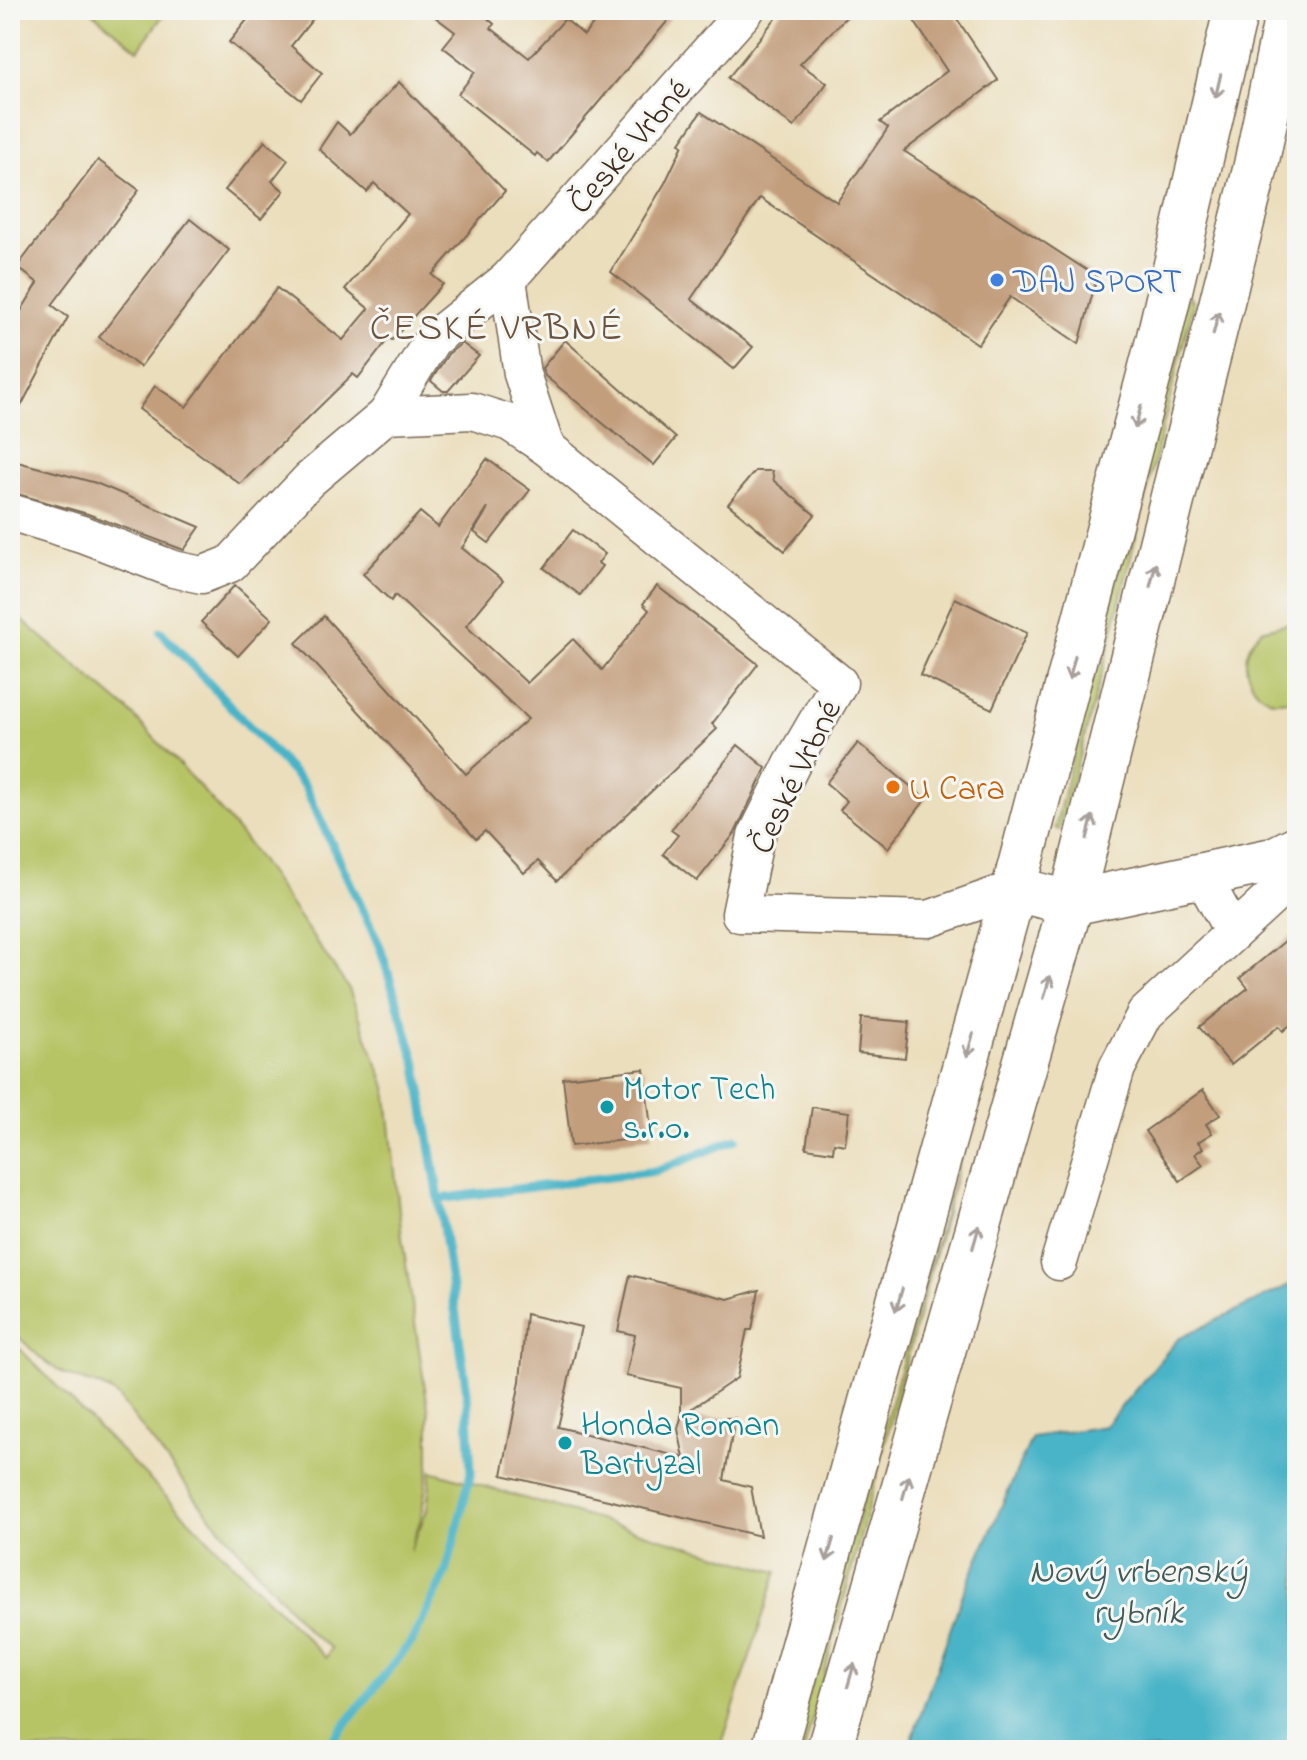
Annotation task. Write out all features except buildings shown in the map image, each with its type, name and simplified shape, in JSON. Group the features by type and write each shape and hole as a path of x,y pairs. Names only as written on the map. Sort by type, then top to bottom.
{"main road":[{"path":"774,1750 1014,889 1158,341 1236,10"},
{"path":"829,1750 1071,903 1255,170 1288,10"},
{"path":"1014,889 1071,903 1273,860 1297,848"}],"street":[{"name":"České Vrbné","path":"10,512 82,534 173,569 202,575 230,564 309,480 386,415 432,340 508,279 746,10"},
{"path":"508,279 522,374 546,447"},
{"name":"České Vrbné","path":"386,415 472,411 510,423 546,447 839,683 793,762 756,836 740,914 929,919 1014,889"},
{"path":"1059,1262 1117,1068 1145,1014 1297,874"},
{"path":"1202,876 1233,932"}],"green space":[{"path":"89,10 167,10 138,50"},
{"path":"1190,297 1193,304 1106,658 1059,830 1055,828 1186,301"},
{"path":"10,610 127,709 200,787 247,842 349,989 386,1087 402,1238 429,1414 429,1464 421,1518 410,1551 427,1510 431,1471 777,1572 720,1750 10,1750 10,1339 326,1658 331,1648 309,1632 202,1506 118,1397 106,1389 57,1370 10,1328"},
{"path":"1289,623 1297,625 1297,700 1273,701 1260,694 1249,678 1247,654 1261,630"},
{"path":"965,1140 804,1750 793,1750"}],"water":[{"name":"Nový vrbenský rybník","path":"1297,1281 1297,1750 908,1750 962,1596 1032,1437 1105,1426 1178,1339"}],"waterway":[{"path":"161,632 304,785 380,947 417,1066 439,1199 467,1392 471,1473 446,1573 412,1641 325,1750"},
{"path":"439,1199 656,1171 736,1139"}],"place":[{"name":"DAJ SPORT","path":"997,280"},
{"name":"U Cara","path":"893,787"},
{"name":"Motor Tech s.r.o.","path":"607,1107"},
{"name":"Honda Roman Bartyzal","path":"565,1443"}],"district":[{"name":"ČESKÉ VRBNÉ","path":"497,326"}]}
